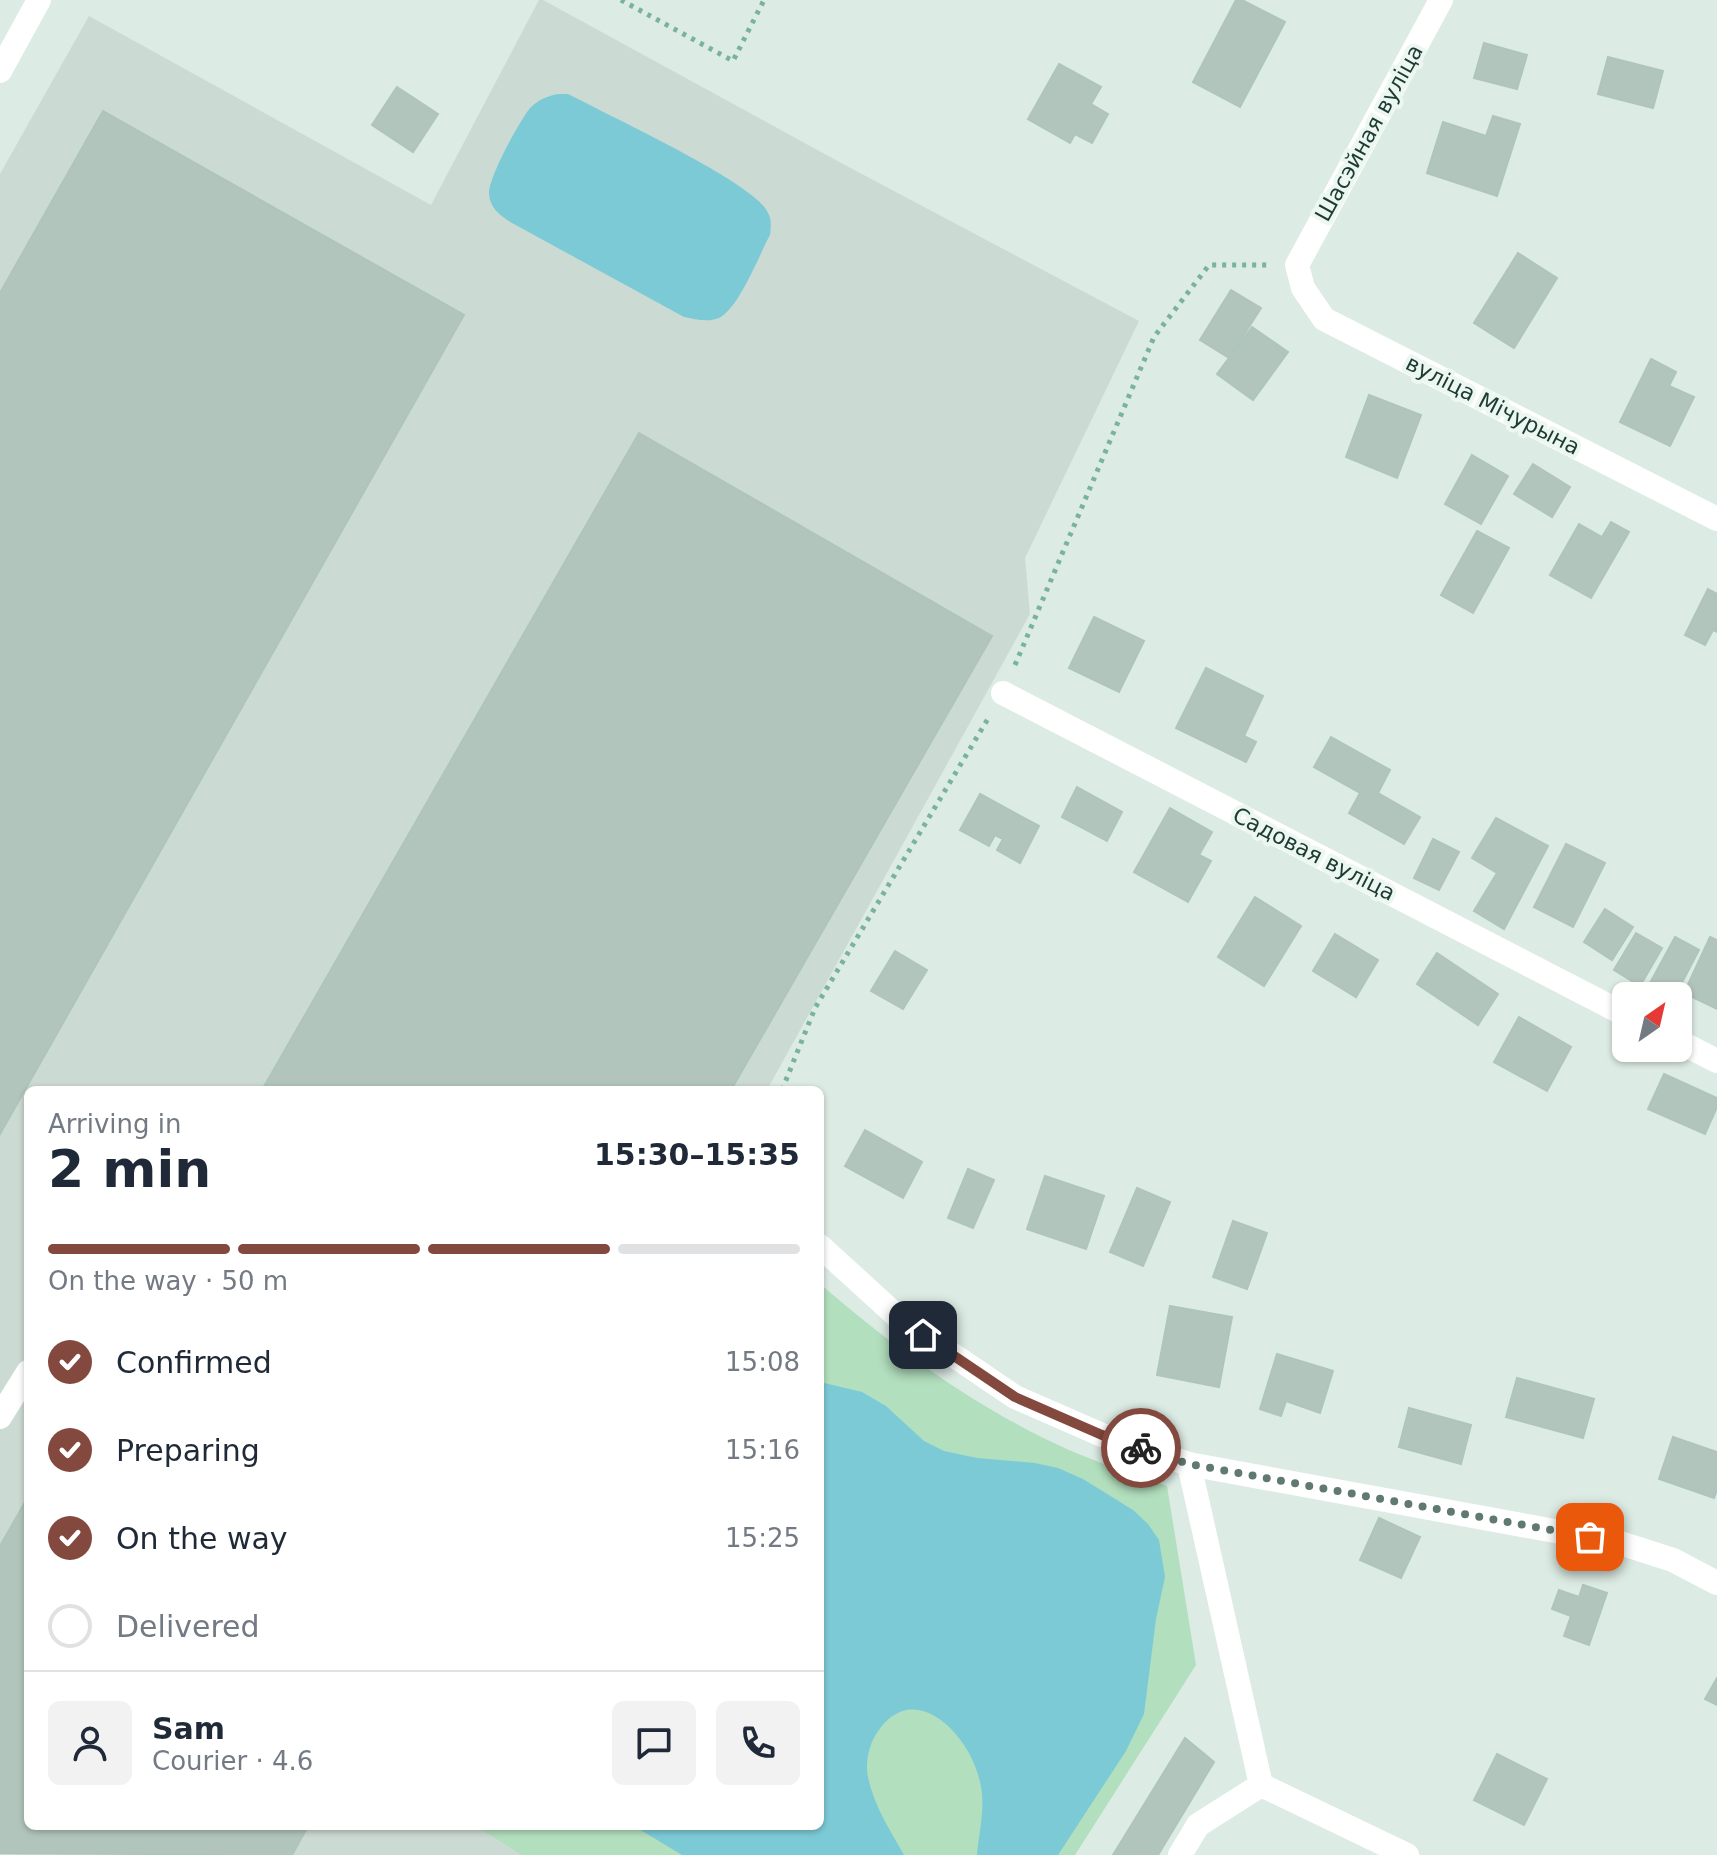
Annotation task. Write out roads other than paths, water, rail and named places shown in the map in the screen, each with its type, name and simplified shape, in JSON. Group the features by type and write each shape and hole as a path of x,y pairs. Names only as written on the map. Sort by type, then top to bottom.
{"street":[{"path":"0,71 39,0"},
{"name":"Шасэйная вуліца","path":"1297,265 1441,0"},
{"name":"вуліца Мічурына","path":"1297,265 1303,288 1324,319 1717,519"},
{"name":"Садовая вуліца","path":"1003,693 1612,1008"},
{"path":"1692,1048 1717,1061"},
{"path":"824,1250 900,1319 1015,1397 1102,1435 1189,1464 1620,1543 1673,1560 1717,1583"},
{"path":"0,1417 24,1378"},
{"path":"1189,1464 1261,1785"},
{"path":"1180,1855 1198,1825 1261,1785"},
{"path":"1261,1785 1407,1855"}],"water":[{"path":"558,94 568,94 711,169 756,199 767,211 770,235 754,269 724,315 708,320 684,317 512,223 494,208 489,194 490,186 512,137 530,108"},
{"path":"824,1383 862,1392 886,1406 924,1441 944,1451 977,1458 1035,1463 1058,1468 1083,1479 1133,1510 1159,1540 1165,1577 1156,1619 1144,1714 1126,1751 1058,1855 977,1855 982,1800 974,1764 965,1746 938,1718 922,1711 906,1710 890,1718 875,1736 867,1761 874,1798 904,1855 682,1855 641,1830 824,1830"}]}
